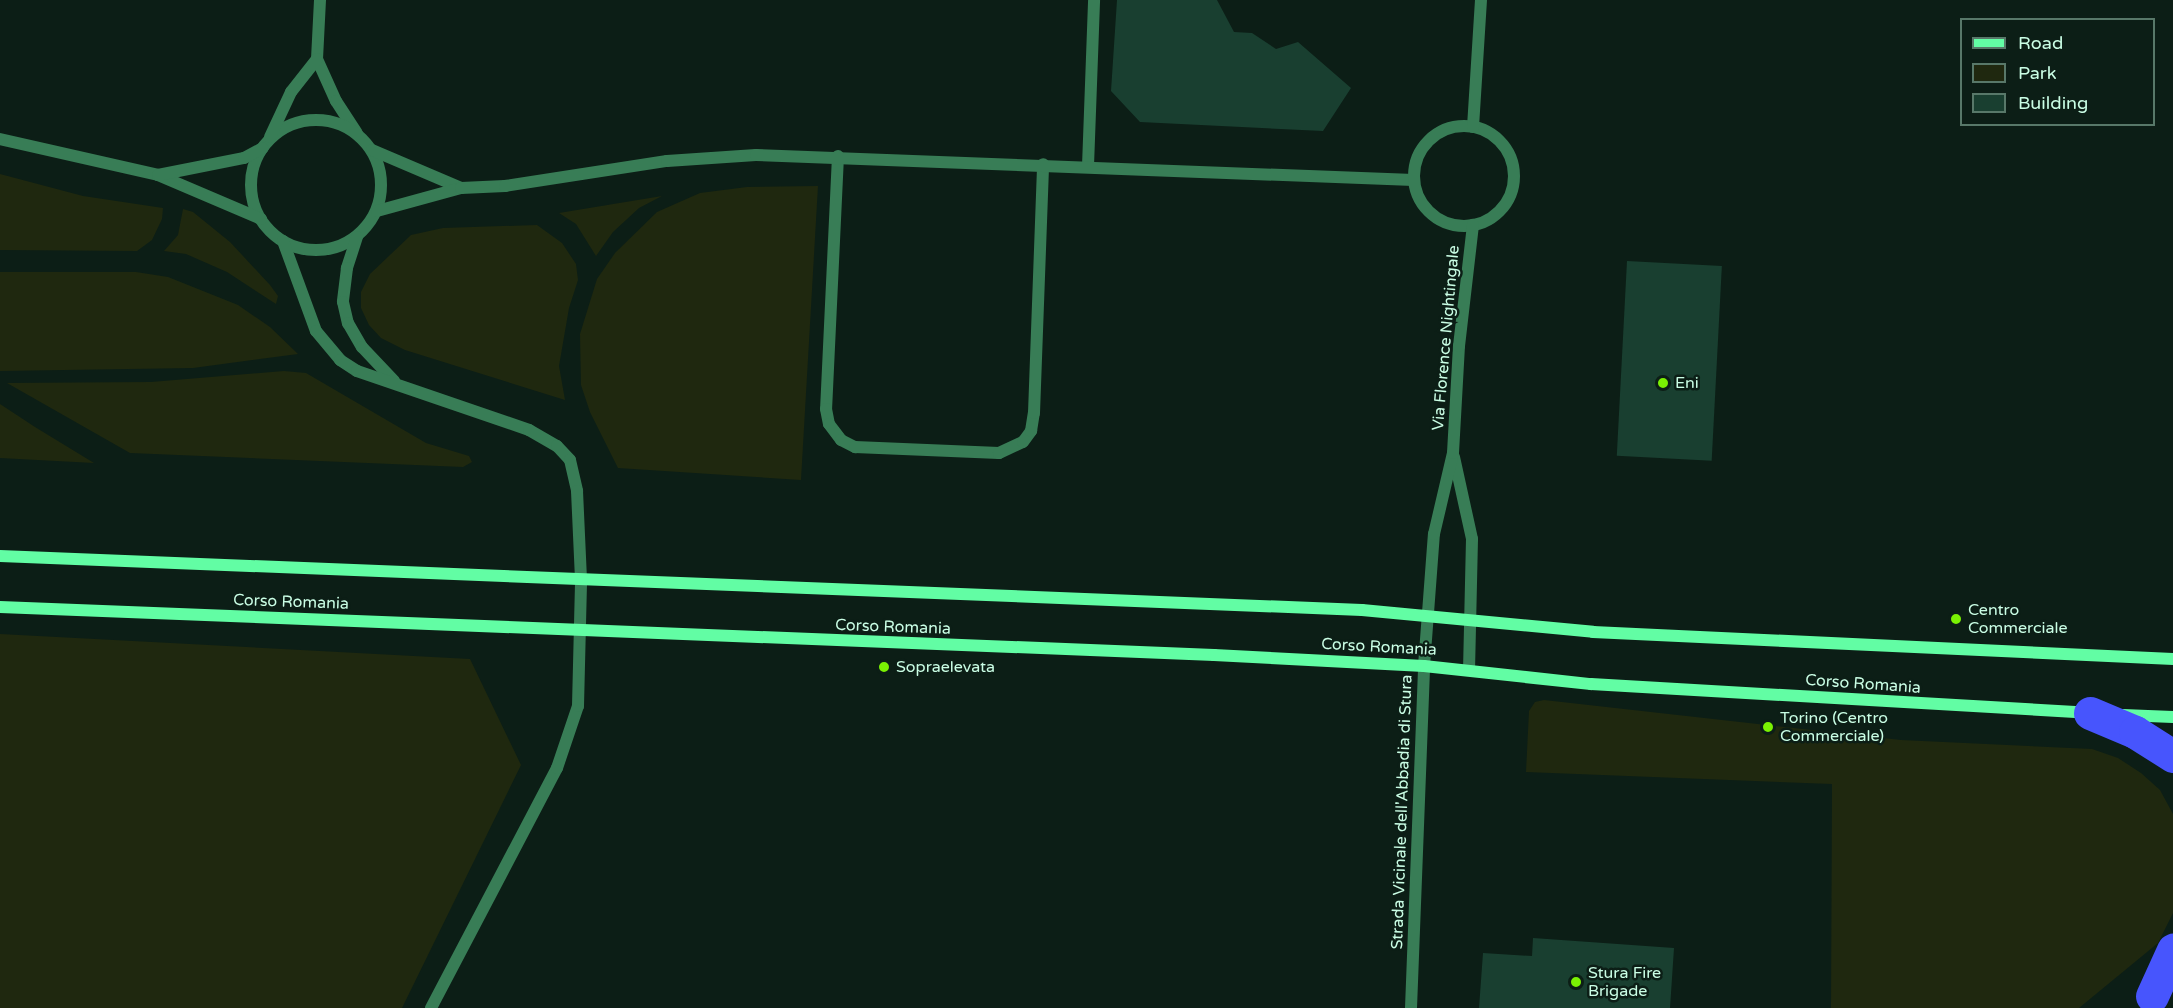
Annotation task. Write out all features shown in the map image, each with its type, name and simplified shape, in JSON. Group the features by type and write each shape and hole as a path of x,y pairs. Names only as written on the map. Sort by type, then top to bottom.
{"highway":[{"path":"2090,714 2135,732 2173,756"},
{"path":"2154,994 2173,950"}],"main road":[{"name":"Corso Romania","path":"0,556 1362,610 1593,632 1939,651 2173,659"},
{"name":"Corso Romania","path":"0,607 1150,652 1424,666 1601,684 2173,717"}],"street":[{"path":"320,0 318,59 336,101 358,135 372,150 380,169 382,190 377,211 358,235 347,268 343,302 348,323 362,347 394,382"},
{"path":"1088,166 1094,0"},
{"path":"1473,127 1481,0"},
{"path":"261,219 251,187 252,172 291,92 318,59"},
{"path":"158,175 244,158 300,122 320,120 340,124 358,135"},
{"path":"1473,127 1500,141 1514,169 1513,186 1503,207 1495,216 1473,225 1450,224 1436,218 1425,208 1414,180 1415,164 1432,137 1444,130 1473,127"},
{"path":"0,139 158,175 261,219 283,241 307,250 328,250 358,235"},
{"path":"372,150 460,188"},
{"path":"377,211 460,188 505,186 667,161 756,155 838,156 1414,180"},
{"path":"838,156 826,409 829,424 841,440 855,447 999,453 1023,442 1031,431 1034,413 1043,164"},
{"name":"Via Florence Nightingale","path":"1428,617 1434,534 1453,453 1459,346 1473,225"},
{"path":"283,241 316,331 328,349 357,371 529,430 557,446 575,468 581,579 578,706 557,768 431,1008"},
{"name":"Via Florence Nightingale","path":"1453,453 1472,539 1469,670"},
{"name":"Strada Vicinale dell'Abbadia di Stura","path":"1411,1008 1424,666 1428,617"}],"green space":[{"path":"0,174 83,196 163,208 162,219 152,240 137,251 0,250"},
{"path":"818,186 801,480 618,468 590,412 581,385 580,334 597,279 615,253 657,212 700,193 747,187"},
{"path":"662,196 639,208 613,232 596,256 576,224 559,213"},
{"path":"183,209 193,212 230,242 270,285 278,296 276,304 227,272 186,254 164,251 178,235"},
{"path":"537,225 562,243 576,264 578,280 569,308 559,366 565,400 405,350 381,338 369,325 361,308 361,292 370,274 411,235 443,228"},
{"path":"0,272 136,272 168,277 238,305 270,327 298,354 193,368 0,371"},
{"path":"284,371 306,373 426,443 469,456 472,462 463,467 130,453 7,383 151,382"},
{"path":"0,404 35,427 94,463 0,458"},
{"path":"0,634 470,659 521,765 402,1008 0,1008"},
{"path":"1544,700 1901,740 2092,749 2118,758 2141,773 2160,790 2173,814 2173,913 2158,943 2079,1008 1831,1008 1832,784 1526,772 1529,711 1535,702"}],"building":[{"path":"1117,0 1217,0 1234,32 1252,33 1276,49 1298,42 1351,88 1323,131 1140,122 1111,91"},
{"path":"1627,261 1722,266 1712,461 1617,456"},
{"name":"Stura Fire Brigade","path":"1533,938 1674,948 1670,1008 1479,1008 1483,953 1532,956"}],"place":[{"name":"Eni","path":"1663,383"},
{"name":"Centro Commerciale","path":"1956,619"},
{"name":"Sopraelevata","path":"884,667"},
{"name":"Torino (Centro Commerciale)","path":"1768,727"},
{"name":"Stura Fire Brigade","path":"1576,982"}]}
